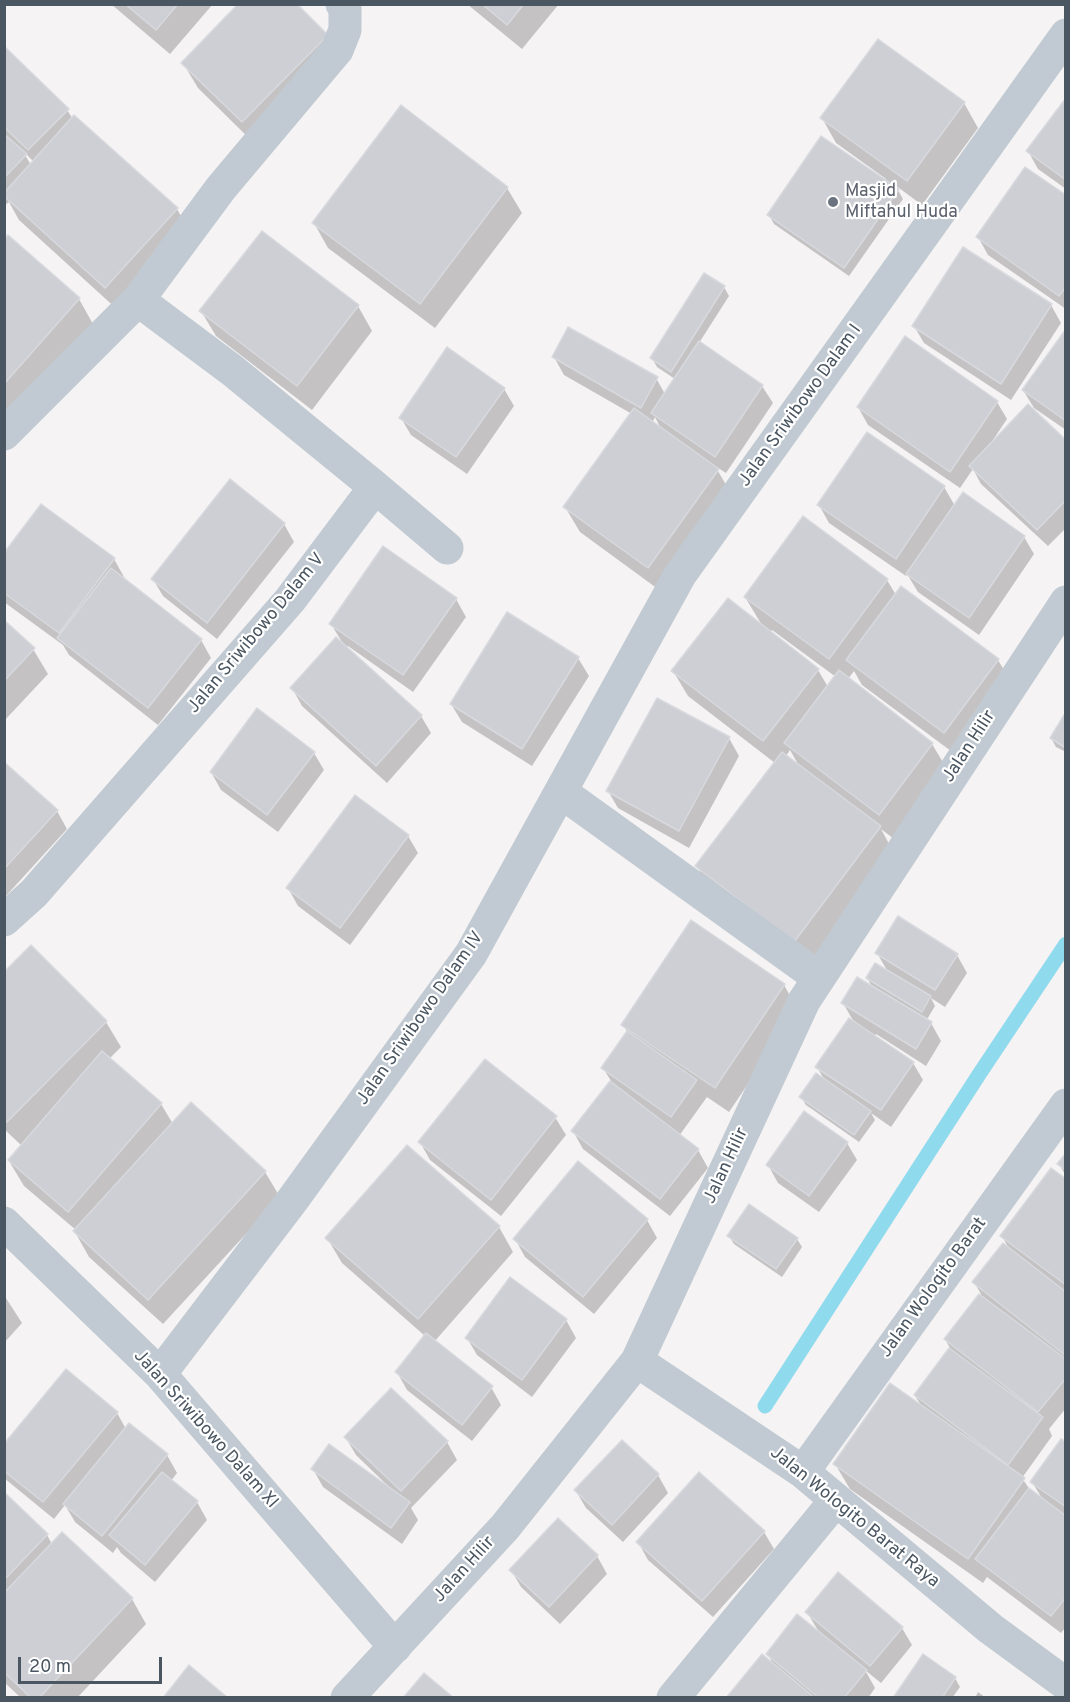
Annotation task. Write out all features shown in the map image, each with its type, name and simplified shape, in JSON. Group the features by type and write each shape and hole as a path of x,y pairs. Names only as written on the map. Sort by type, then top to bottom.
{"street":[{"path":"4,435 138,300 221,188 338,50 345,30 345,9 342,4"},
{"name":"Jalan Sriwibowo Dalam I","path":"561,792 680,575 1065,36"},
{"path":"138,300 233,371 447,548"},
{"name":"Jalan Sriwibowo Dalam V","path":"4,920 33,893 290,600 375,487"},
{"name":"Jalan Hilir","path":"347,1698 505,1527 637,1361 804,1001 1065,602"},
{"path":"561,792 818,977"},
{"name":"Jalan Sriwibowo Dalam IV","path":"160,1374 291,1202 471,954 561,792"},
{"name":"Jalan Wologito Barat","path":"803,1472 1065,1105"},
{"name":"Jalan Sriwibowo Dalam XI","path":"4,1223 160,1374 394,1647"},
{"name":"Jalan Wologito Barat Raya","path":"637,1361 803,1472 992,1629 1065,1684"},
{"path":"673,1698 836,1500"}],"building":[{"path":"125,4 178,4 156,30"},
{"path":"238,4 297,4 328,35 242,122 181,63"},
{"path":"482,4 524,4 507,25"},
{"path":"878,39 965,102 907,181 820,118"},
{"path":"5,47 69,109 28,150 4,127"},
{"path":"1066,98 1066,180 1026,151"},
{"path":"401,105 508,187 420,304 312,223"},
{"path":"74,115 178,208 105,288 4,196 4,193"},
{"path":"4,134 27,154 4,178"},
{"name":"Masjid Miftahul Huda","path":"821,136 899,189 844,268 767,215"},
{"path":"1025,167 1066,195 1066,287 1059,296 976,237"},
{"path":"262,231 359,305 297,386 199,311"},
{"path":"8,235 80,298 4,384 4,240"},
{"path":"963,247 1052,304 1001,384 912,326"},
{"path":"704,273 725,286 671,372 650,358"},
{"path":"568,327 658,377 641,408 552,357"},
{"path":"1066,329 1066,421 1022,390"},
{"path":"905,336 998,401 950,472 857,407"},
{"path":"699,341 763,385 715,457 651,413"},
{"path":"447,347 505,388 456,457 399,418"},
{"path":"1028,404 1066,440 1066,500 1037,530 969,466"},
{"path":"634,408 719,469 648,568 563,507"},
{"path":"867,432 945,486 896,559 817,505"},
{"path":"230,479 285,523 207,623 151,579"},
{"path":"963,492 1025,536 969,618 906,574"},
{"path":"41,504 115,558 59,633 4,593 4,553"},
{"path":"803,516 888,579 829,659 744,597"},
{"path":"383,546 457,598 403,675 329,624"},
{"path":"111,568 202,639 148,708 57,638"},
{"path":"901,586 999,659 944,733 846,660"},
{"path":"728,598 819,669 763,741 671,671"},
{"path":"507,612 579,657 522,749 450,704"},
{"path":"4,620 35,648 4,681"},
{"path":"336,637 422,715 376,766 290,688"},
{"path":"839,670 933,743 879,815 784,743"},
{"path":"657,698 730,737 679,831 606,791"},
{"path":"257,708 315,752 267,815 210,772"},
{"path":"1066,712 1066,748 1050,738"},
{"path":"782,752 881,826 794,942 695,866"},
{"path":"4,762 58,810 4,869"},
{"path":"355,795 409,835 340,928 286,888"},
{"path":"898,916 958,954 935,990 875,953"},
{"path":"691,920 785,984 715,1088 621,1025"},
{"path":"31,945 107,1021 7,1122 4,1119 4,972"},
{"path":"875,963 931,996 922,1012 866,978"},
{"path":"857,977 932,1022 916,1049 841,1003"},
{"path":"849,1018 914,1062 881,1110 815,1067"},
{"path":"627,1031 697,1080 671,1117 601,1068"},
{"path":"102,1051 162,1103 68,1212 8,1160"},
{"path":"485,1059 557,1116 491,1200 418,1142"},
{"path":"816,1073 871,1111 854,1135 799,1097"},
{"path":"610,1081 699,1149 660,1199 571,1131"},
{"path":"191,1102 266,1171 148,1300 73,1231"},
{"path":"804,1111 848,1142 809,1196 766,1165"},
{"path":"407,1145 500,1226 418,1319 325,1238"},
{"path":"1066,1153 1066,1170 1057,1164"},
{"path":"578,1161 648,1219 583,1297 513,1239"},
{"path":"1051,1168 1066,1179 1066,1285 1000,1236"},
{"path":"749,1204 798,1238 776,1269 727,1236"},
{"path":"1003,1243 1066,1292 1066,1356 972,1282"},
{"path":"510,1277 567,1319 522,1380 465,1338"},
{"path":"979,1294 1066,1359 1066,1378 1038,1412 944,1339"},
{"path":"426,1333 493,1386 462,1425 395,1372"},
{"path":"949,1348 1043,1417 1008,1465 914,1395"},
{"path":"66,1369 118,1412 43,1502 4,1471 4,1444"},
{"path":"890,1383 1025,1478 968,1559 833,1464"},
{"path":"391,1388 448,1441 401,1491 344,1437"},
{"path":"129,1423 168,1454 102,1536 63,1504"},
{"path":"1061,1439 1066,1442 1066,1507 1030,1482"},
{"path":"622,1440 659,1474 612,1525 574,1490"},
{"path":"329,1444 410,1502 391,1528 311,1469"},
{"path":"162,1472 198,1501 145,1565 109,1535"},
{"path":"699,1472 765,1531 702,1601 636,1542"},
{"path":"1029,1488 1066,1516 1066,1597 1051,1616 975,1559"},
{"path":"4,1492 48,1534 4,1580"},
{"path":"558,1518 598,1555 549,1607 509,1570"},
{"path":"62,1532 133,1598 39,1698 31,1698 4,1672 4,1593"},
{"path":"838,1572 903,1627 870,1666 805,1612"},
{"path":"797,1614 867,1670 844,1698 819,1698 766,1654"},
{"path":"762,1654 815,1698 726,1698"},
{"path":"923,1654 956,1677 942,1698 893,1698"},
{"path":"189,1665 228,1698 163,1698"},
{"path":"424,1673 454,1698 403,1698"}],"waterway":[{"path":"765,1406 1066,944"}],"place":[{"name":"Masjid Miftahul Huda","path":"833,202"}]}
